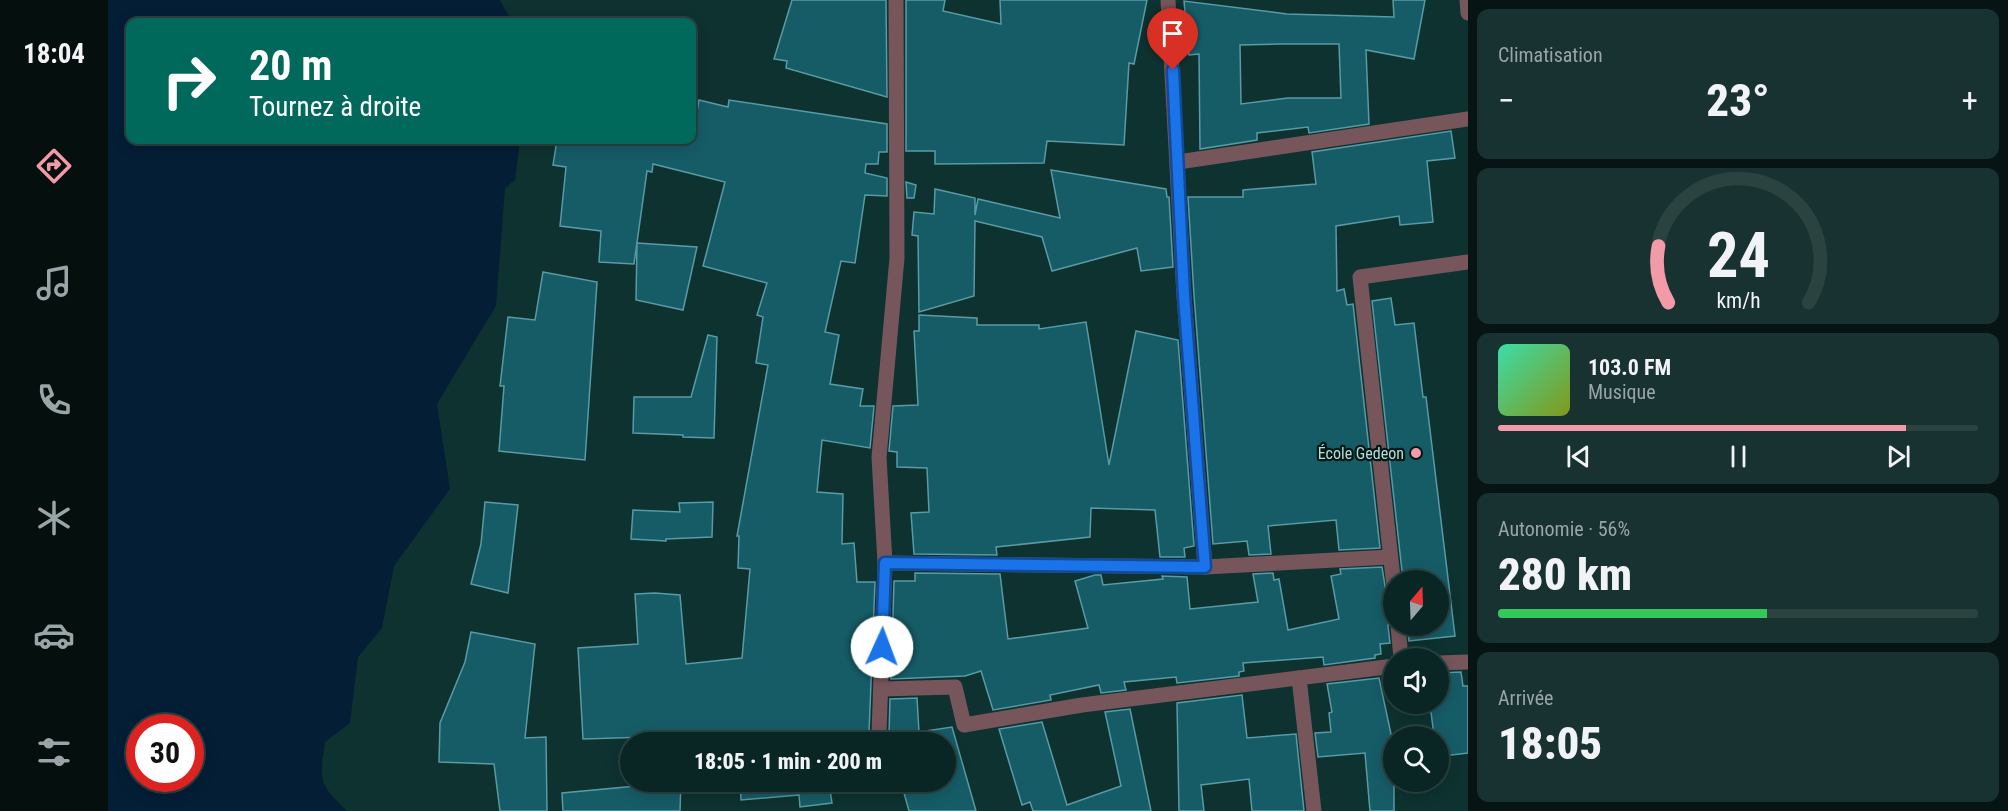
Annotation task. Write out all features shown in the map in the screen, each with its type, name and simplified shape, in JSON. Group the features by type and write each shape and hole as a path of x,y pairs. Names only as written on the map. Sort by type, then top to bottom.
{"street":[{"path":"879,732 885,563 879,457 897,258 896,0"},
{"path":"1168,0 1184,296 1205,567"},
{"path":"1467,0 1468,13"},
{"path":"1178,162 1468,120"},
{"path":"1392,570 1359,277 1468,262"},
{"path":"885,563 1205,567 1390,557"},
{"path":"1449,663 1468,662"},
{"path":"881,689 955,687 964,725 1082,705 1383,667"},
{"path":"1299,678 1314,811"}],"water":[{"path":"108,0 500,0 510,18 126,18 126,144 520,144 515,180 505,188 496,306 437,404 450,489 394,566 382,628 358,657 350,723 325,742 322,774 326,788 347,811 108,811"}],"building":[{"path":"792,0 886,0 887,97 786,68 787,61 774,59"},
{"path":"906,0 945,0 943,11 1001,24 1000,0 1147,0 1134,64 1129,63 1124,145 1047,141 1044,163 935,164 935,151 906,151"},
{"path":"1393,0 1425,0 1414,59 1366,50 1369,124 1309,133 1308,127 1257,133 1257,140 1200,149 1199,54 1189,55 1184,1 1287,14 1394,17","holes":["1339,44 1341,98 1288,98 1241,104 1240,45"]},
{"path":"699,100 728,107 729,100 887,124 887,152 879,152 878,164 866,164 865,173 887,178 887,196 865,195 855,263 841,261 825,332 839,335 830,384 863,389 860,406 874,406 870,448 822,440 817,492 843,494 842,544 854,543 857,582 875,582 869,732 620,732 620,738 583,739 578,648 638,644 635,594 680,595 686,664 742,658 750,569 738,568 739,536 737,536 768,365 756,363 763,317 757,315 767,283 703,266 725,182 653,164 652,172 647,171 634,264 599,262 601,231 560,226 566,167 553,165 556,144 696,144 696,117"},
{"path":"1451,131 1455,158 1427,161 1433,222 1400,225 1399,216 1336,226 1337,291 1344,289 1347,305 1353,304 1380,548 1339,550 1336,520 1268,526 1271,554 1249,555 1247,541 1213,544 1188,197 1243,197 1243,190 1316,184 1312,152"},
{"path":"1051,170 1166,189 1167,197 1169,197 1173,267 1141,271 1137,248 1052,271 1042,237 975,221 974,296 919,312 918,236 912,235 914,212 934,214 935,189 975,198 975,215 978,199 1060,218"},
{"path":"906,182 916,185 914,198 907,198"},
{"path":"637,243 697,247 683,310 636,300"},
{"path":"543,272 597,282 585,460 499,451 504,386 500,386 508,317 535,320"},
{"path":"1391,298 1395,325 1414,323 1423,397 1426,397 1447,570 1402,570 1372,301"},
{"path":"919,315 977,318 977,325 1039,325 1039,329 1086,322 1109,465 1136,331 1178,340 1194,546 1184,548 1185,557 1160,557 1155,510 1091,508 1090,537 996,547 997,555 914,554 911,513 929,512 927,468 897,467 897,452 889,451 893,406 918,405 914,331 919,331"},
{"path":"708,335 717,337 714,438 633,433 634,397 691,397"},
{"path":"485,502 518,505 508,593 471,584 481,544"},
{"path":"713,502 712,537 666,539 666,541 631,539 633,510 680,512 679,503"},
{"path":"1382,567 1383,636 1389,636 1390,643 1380,644 1381,654 1375,655 1375,658 1324,665 1323,657 1243,663 1244,671 1239,672 1239,676 1177,683 1176,677 1124,682 1126,690 1101,693 1099,685 1050,695 1051,700 993,710 981,671 965,676 891,679 894,581 915,581 915,573 1000,574 1008,639 1088,628 1075,581 1095,575 1101,575 1103,585 1163,579 1162,576 1187,577 1190,609 1258,602 1253,574 1273,573 1274,580 1279,579 1288,630 1339,619 1331,576 1341,574 1340,569"},
{"path":"1449,587 1455,636 1409,641 1409,636 1449,636"},
{"path":"471,632 535,644 525,738 546,737 547,811 500,811 494,764 439,762 440,723 465,662"},
{"path":"1461,672 1463,686 1468,686 1468,753 1449,755 1449,726 1433,726 1431,714 1449,714 1449,673"},
{"path":"1379,678 1383,697 1383,714 1387,714 1389,726 1383,726 1383,792 1394,792 1394,811 1370,811 1365,753 1318,757 1315,733 1331,732 1329,713 1332,712 1327,684"},
{"path":"1242,695 1247,738 1296,734 1304,811 1252,811 1249,779 1201,785 1204,811 1179,811 1177,703"},
{"path":"917,698 919,732 889,732 890,699"},
{"path":"1130,709 1151,811 1033,811 1030,802 1022,805 999,729 1042,722 1067,805 1121,786 1105,712"},
{"path":"952,727 953,732 919,732"},
{"path":"956,741 976,811 909,811 904,792 956,792"},
{"path":"620,788 620,792 681,792 680,811 563,811 562,793"},
{"path":"741,792 830,792 832,803 800,807 799,795 741,800"}],"place":[{"name":"École Gedeon","path":"1416,453"}],"route":[{"path":"882,647 885,563 1205,567 1184,296 1173,70"}]}
